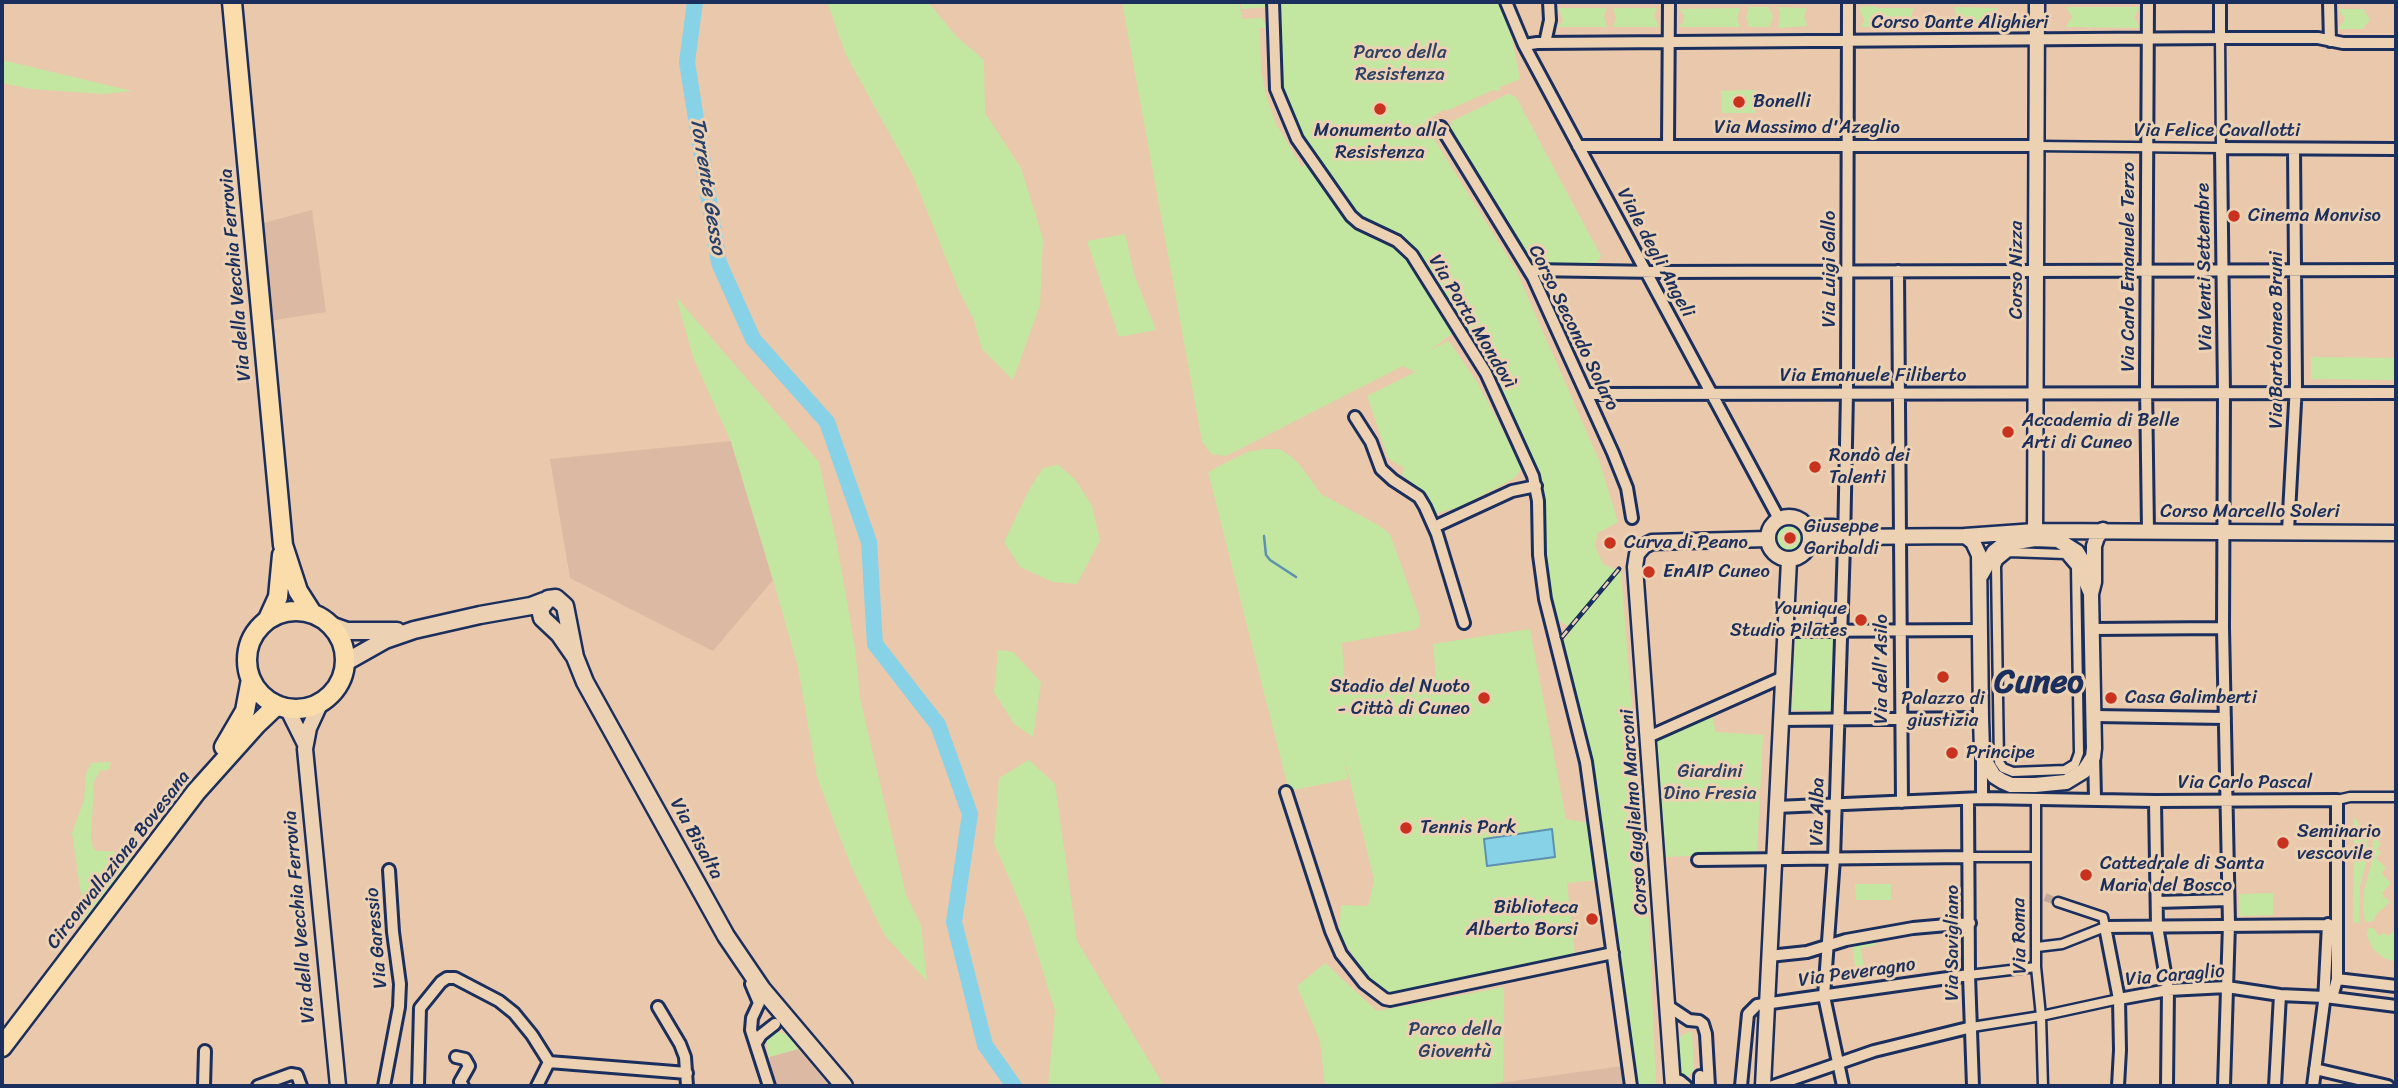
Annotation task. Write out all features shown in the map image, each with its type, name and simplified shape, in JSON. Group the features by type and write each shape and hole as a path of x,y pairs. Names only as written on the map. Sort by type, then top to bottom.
{"main road":[{"name":"Via della Vecchia Ferrovia","path":"232,2 283,545 278,597 268,619"},
{"name":"Via della Vecchia Ferrovia","path":"283,545 298,591 312,613"},
{"path":"346,662 385,640 414,630 511,610 552,598 560,600 565,606 566,614 558,623 511,610"},
{"path":"544,601 540,609 547,622"},
{"path":"333,626 345,649 346,662 339,685 321,702 310,707 282,707 266,699 251,679 247,663 249,646 256,631 268,619 282,612 297,610 312,613 347,631 414,630"},
{"name":"Via Bisalta","path":"566,614 575,657 585,682 726,936"},
{"name":"Via Bisalta","path":"547,622 575,657"},
{"path":"197,792 245,711 251,679"},
{"name":"Circonvallazione Bovesana","path":"2,1047 197,792 256,725 282,707"},
{"path":"726,936 776,1015 797,1032 844,1086"}],"street":[{"name":"Via Porta Mondovì","path":"1273,2 1276,89 1297,139 1351,216 1359,223 1397,241 1412,255 1486,373 1536,486 1539,555 1545,599 1586,762 1631,1086"},
{"name":"Viale degli Angeli","path":"1506,2 1524,46 1779,519"},
{"path":"1545,43 1550,20 1549,2"},
{"path":"1668,145 1669,2"},
{"name":"Via Luigi Gallo","path":"1844,537 1848,2"},
{"name":"Corso Nizza","path":"2035,535 2037,2"},
{"name":"Via Carlo Emanuele Terzo","path":"2148,2 2148,531"},
{"name":"Via Venti Settembre","path":"2220,2 2224,394 2223,628 2229,924 2224,1086"},
{"path":"2329,2 2330,41"},
{"name":"Corso Dante Alighieri","path":"1524,46 1545,43 2220,38 2318,38 2343,43 2396,43"},
{"name":"Corso Secondo Solaro","path":"1441,127 1529,270 1627,488 1632,517"},
{"name":"Via Massimo d'Azeglio","path":"1578,146 2037,146"},
{"name":"Via Felice Cavallotti","path":"2037,146 2396,149"},
{"name":"Via Bartolomeo Bruni","path":"2288,531 2296,393 2294,149"},
{"path":"1529,270 2396,270"},
{"name":"Via dell'Asilo","path":"1898,271 1902,802"},
{"name":"Via Emanuele Filiberto","path":"1587,394 2396,393"},
{"path":"1355,417 1371,442 1381,469 1419,497 1434,527 1464,623"},
{"path":"1434,527 1512,491 1536,486"},
{"path":"1779,519 1798,519 1807,527 1811,539 1802,556 1789,560 1777,556 1769,546 1769,530 1779,519"},
{"path":"2095,798 2091,594 2094,582 2094,546 2103,530"},
{"name":"Corso Marcello Soleri","path":"2035,535 2103,530 2396,533"},
{"path":"1811,539 2035,535 2058,540 2077,552 2083,562 2085,579 2091,594"},
{"path":"1981,577 1994,552 2004,544 2035,535"},
{"path":"1965,536 1977,548 1981,577 1982,798"},
{"name":"Via Alba","path":"1843,1086 1824,996 1834,859 1844,537"},
{"name":"Corso Guglielmo Marconi","path":"1677,1084 1670,1036 1635,567 1637,554 1652,542 1768,539"},
{"path":"2009,552 2065,554 2074,561 2076,567 2079,753 2071,767 2055,772 2013,772 2003,768 1999,762 1996,566 2009,552"},
{"path":"1763,1086 1789,560"},
{"path":"2093,629 2223,628"},
{"path":"1784,631 1981,631"},
{"path":"1648,737 1783,677"},
{"name":"Via della Vecchia Ferrovia","path":"321,702 305,744 338,1086"},
{"name":"Via della Vecchia Ferrovia","path":"282,707 305,744"},
{"path":"2094,716 2225,718"},
{"path":"1780,720 1981,718"},
{"path":"1982,750 1994,776 2011,785 2035,791 2076,777 2090,763 2094,748"},
{"name":"Via Carlo Pascal","path":"1776,807 1968,799 2035,791 2155,801 2396,797"},
{"name":"Via Roma","path":"2035,791 2036,857 2041,896 2036,967 2041,1016 2043,1086"},
{"path":"1286,792 1331,930 1342,954 1364,983 1385,999 1612,953"},
{"name":"Via Savigliano","path":"1968,799 1973,1086"},
{"path":"2313,1086 2328,997 2337,800"},
{"path":"2155,801 2157,926 2168,990 2167,1086"},
{"path":"1698,860 2036,857"},
{"name":"Via Garessio","path":"383,1086 399,1007 400,984 389,870"},
{"path":"2157,902 2228,900"},
{"path":"2058,902 2103,917 2119,999 2118,1086"},
{"path":"1769,956 1807,952 1913,928 1970,923"},
{"path":"2037,947 2062,944 2105,927 2332,924"},
{"path":"2328,997 2337,979 2332,924"},
{"name":"Via Bisalta","path":"726,936 758,998 750,1023 769,1086"},
{"name":"Via Peveragno","path":"1766,1003 2036,967"},
{"path":"418,1086 420,1008 447,978 455,978 499,1001 523,1024 550,1062"},
{"path":"2337,979 2396,986"},
{"name":"Via Caraglio","path":"1972,1027 2168,990 2227,986 2280,995 2328,997 2396,1006"},
{"path":"2275,1086 2280,995"},
{"path":"1741,1086 1748,1014 1757,1005 1766,1003"},
{"path":"756,1044 776,1015 766,1005 757,1008"},
{"path":"1668,1006 1689,1020 1699,1021 1705,1028 1709,1086"},
{"path":"657,1007 680,1044 688,1086"},
{"path":"1670,1036 1689,1020"},
{"path":"1773,1086 1874,1051 1972,1027"},
{"path":"204,1086 205,1051"},
{"path":"456,1057 464,1059 469,1066 460,1082 463,1086"},
{"path":"550,1062 687,1073"},
{"path":"537,1086 550,1062"},
{"path":"2315,1069 2388,1086"},
{"path":"258,1086 291,1074 297,1075 301,1086"},
{"path":"2394,1086 2396,1080"}],"shaded area":[{"path":"312,210 326,312 269,321 260,224"},
{"path":"731,441 773,580 713,651 570,578 550,459"},
{"path":"798,1049 830,1086 776,1086 769,1057"},
{"path":"1622,1066 1623,1086 1478,1086"}],"green space":[{"path":"827,2 928,2 957,37 984,60 985,113 1021,168 1043,239 1040,305 1013,380 982,349 974,320 960,293 913,176 846,55"},
{"name":"Parco della Resistenza","path":"1122,2 1239,2 1242,19 1261,18 1269,28 1260,28 1261,69 1266,95 1276,124 1302,167 1315,158 1301,136 1281,90 1277,6 1242,9 1241,2 1499,2 1512,38 1520,79 1500,87 1499,91 1493,90 1446,111 1444,109 1424,123 1516,270 1599,460 1618,522 1598,533 1595,546 1603,564 1621,572 1649,922 1656,1086 1636,1086 1630,1018 1605,869 1593,764 1563,642 1572,629 1557,619 1555,613 1546,556 1543,486 1531,453 1463,326 1430,350 1449,341 1477,382 1522,467 1515,478 1458,508 1436,513 1427,494 1402,475 1404,468 1388,458 1367,396 1415,372 1403,366 1226,456 1212,454 1207,449 1202,441"},
{"path":"1749,7 1769,7 1773,17 1769,27 1749,27 1746,17"},
{"path":"1777,7 1807,8 1804,16 1807,26 1778,28 1780,12"},
{"path":"1859,7 1914,8 1911,16 1914,27 1861,27 1864,20"},
{"path":"1954,7 1997,8 1997,28 1954,26 1957,18"},
{"path":"2066,7 2140,7 2134,17 2140,28 2066,27 2072,17"},
{"path":"1558,8 1607,8 1604,16 1607,27 1558,27 1563,20"},
{"path":"1613,8 1657,8 1654,16 1659,27 1613,27 1616,19"},
{"path":"1740,8 1737,19 1740,27 1678,27 1683,22 1684,15 1679,9"},
{"path":"2338,9 2363,9 2370,19 2363,29 2338,29 2345,19"},
{"path":"2,60 132,91 104,94 31,89 2,83"},
{"name":"Bonelli","path":"1756,90 1756,113 1722,113 1721,91"},
{"path":"1508,94 1516,97 1601,256 1595,265 1531,263 1449,129 1452,121"},
{"path":"1125,234 1135,277 1156,330 1119,337 1087,241"},
{"path":"676,297 819,462 855,648 860,698 906,895 921,925 927,981 885,936 851,866 817,777 798,667 773,580 731,442 693,357"},
{"path":"2311,357 2396,358 2396,380 2311,379"},
{"path":"1279,449 1289,455 1300,465 1321,494 1390,534 1420,618 1420,626 1414,630 1342,643 1345,695 1436,677 1433,644 1530,629 1566,819 1588,823 1597,880 1567,883 1575,954 1390,993 1372,982 1339,935 1341,905 1368,906 1374,880 1344,756 1348,779 1289,791 1208,472 1247,452"},
{"path":"1058,465 1075,479 1092,506 1100,540 1077,584 1053,582 1020,567 1004,542 1030,488 1043,468"},
{"path":"1789,525 1798,529 1802,538 1798,547 1789,551 1780,547 1776,538 1780,529"},
{"path":"1795,638 1834,639 1832,711 1792,710"},
{"path":"998,650 1013,652 1041,682 1033,737 1014,724 994,692"},
{"name":"Giardini Dino Fresia","path":"1711,711 1716,732 1763,735 1757,853 1666,857 1656,737"},
{"path":"1029,760 1055,784 1077,941 1164,1086 1048,1086 1055,1011 1028,923 994,843 999,778"},
{"path":"111,762 109,769 100,771 94,782 91,839 93,848 97,851 131,852 134,857 82,922 81,894 72,833 84,800 86,774 91,763"},
{"path":"2354,817 2365,833 2369,852 2360,886 2359,923 2353,922"},
{"path":"2380,831 2382,834 2377,840 2381,844 2377,849 2381,853 2376,858 2386,868 2381,873 2391,883 2382,893 2384,896 2381,900 2385,897 2390,902 2375,916 2374,921 2365,922 2364,890 2371,865 2373,840"},
{"path":"1855,884 1891,884 1891,900 1856,900"},
{"path":"2273,893 2273,915 2239,916 2239,894"},
{"path":"2368,928 2373,928 2379,936 2383,933 2388,936 2396,929 2396,962 2384,958 2373,949 2367,936"},
{"path":"1875,941 1876,945 1861,948 1864,969 1879,967 1880,977 1857,980 1852,944"},
{"name":"Parco della Gioventù","path":"1325,963 1377,1011 1504,987 1503,1082 1478,1086 1325,1086 1320,1041 1297,986"},
{"path":"1692,1031 1694,1070 1688,1077 1680,1074 1678,1040"},
{"path":"780,1032 788,1036 798,1049 769,1057 766,1040 769,1035"}],"water":[{"path":"1552,829 1555,857 1487,866 1484,839"}],"waterway":[{"name":"Torrente Gesso","path":"695,2 687,62 719,263 753,339 827,422 869,542 875,644 938,725 970,814 954,922 985,1045 1014,1086"},
{"path":"1264,536 1266,555 1296,577"}],"tunnel":[{"path":"2045,897 2058,902"}],"railway":[{"path":"1562,637 1619,569"}],"place":[{"name":"Bonelli","path":"1739,102"},
{"name":"Monumento alla Resistenza","path":"1380,109"},
{"name":"Cinema Monviso","path":"2234,216"},
{"name":"Accademia di Belle Arti di Cuneo","path":"2008,432"},
{"name":"Rondò dei Talenti","path":"1815,467"},
{"name":"Giuseppe Garibaldi","path":"1790,538"},
{"name":"Curva di Peano","path":"1610,543"},
{"name":"EnAIP Cuneo","path":"1649,572"},
{"name":"Younique Studio Pilates","path":"1861,620"},
{"name":"Palazzo di giustizia","path":"1943,677"},
{"name":"Stadio del Nuoto - Città di Cuneo","path":"1484,698"},
{"name":"Casa Galimberti","path":"2111,698"},
{"name":"Principe","path":"1952,753"},
{"name":"Tennis Park","path":"1406,828"},
{"name":"Seminario vescovile","path":"2283,843"},
{"name":"Cattedrale di Santa Maria del Bosco","path":"2086,875"},
{"name":"Biblioteca Alberto Borsi","path":"1592,919"}],"district":[{"name":"Cuneo","path":"2039,684"}]}
